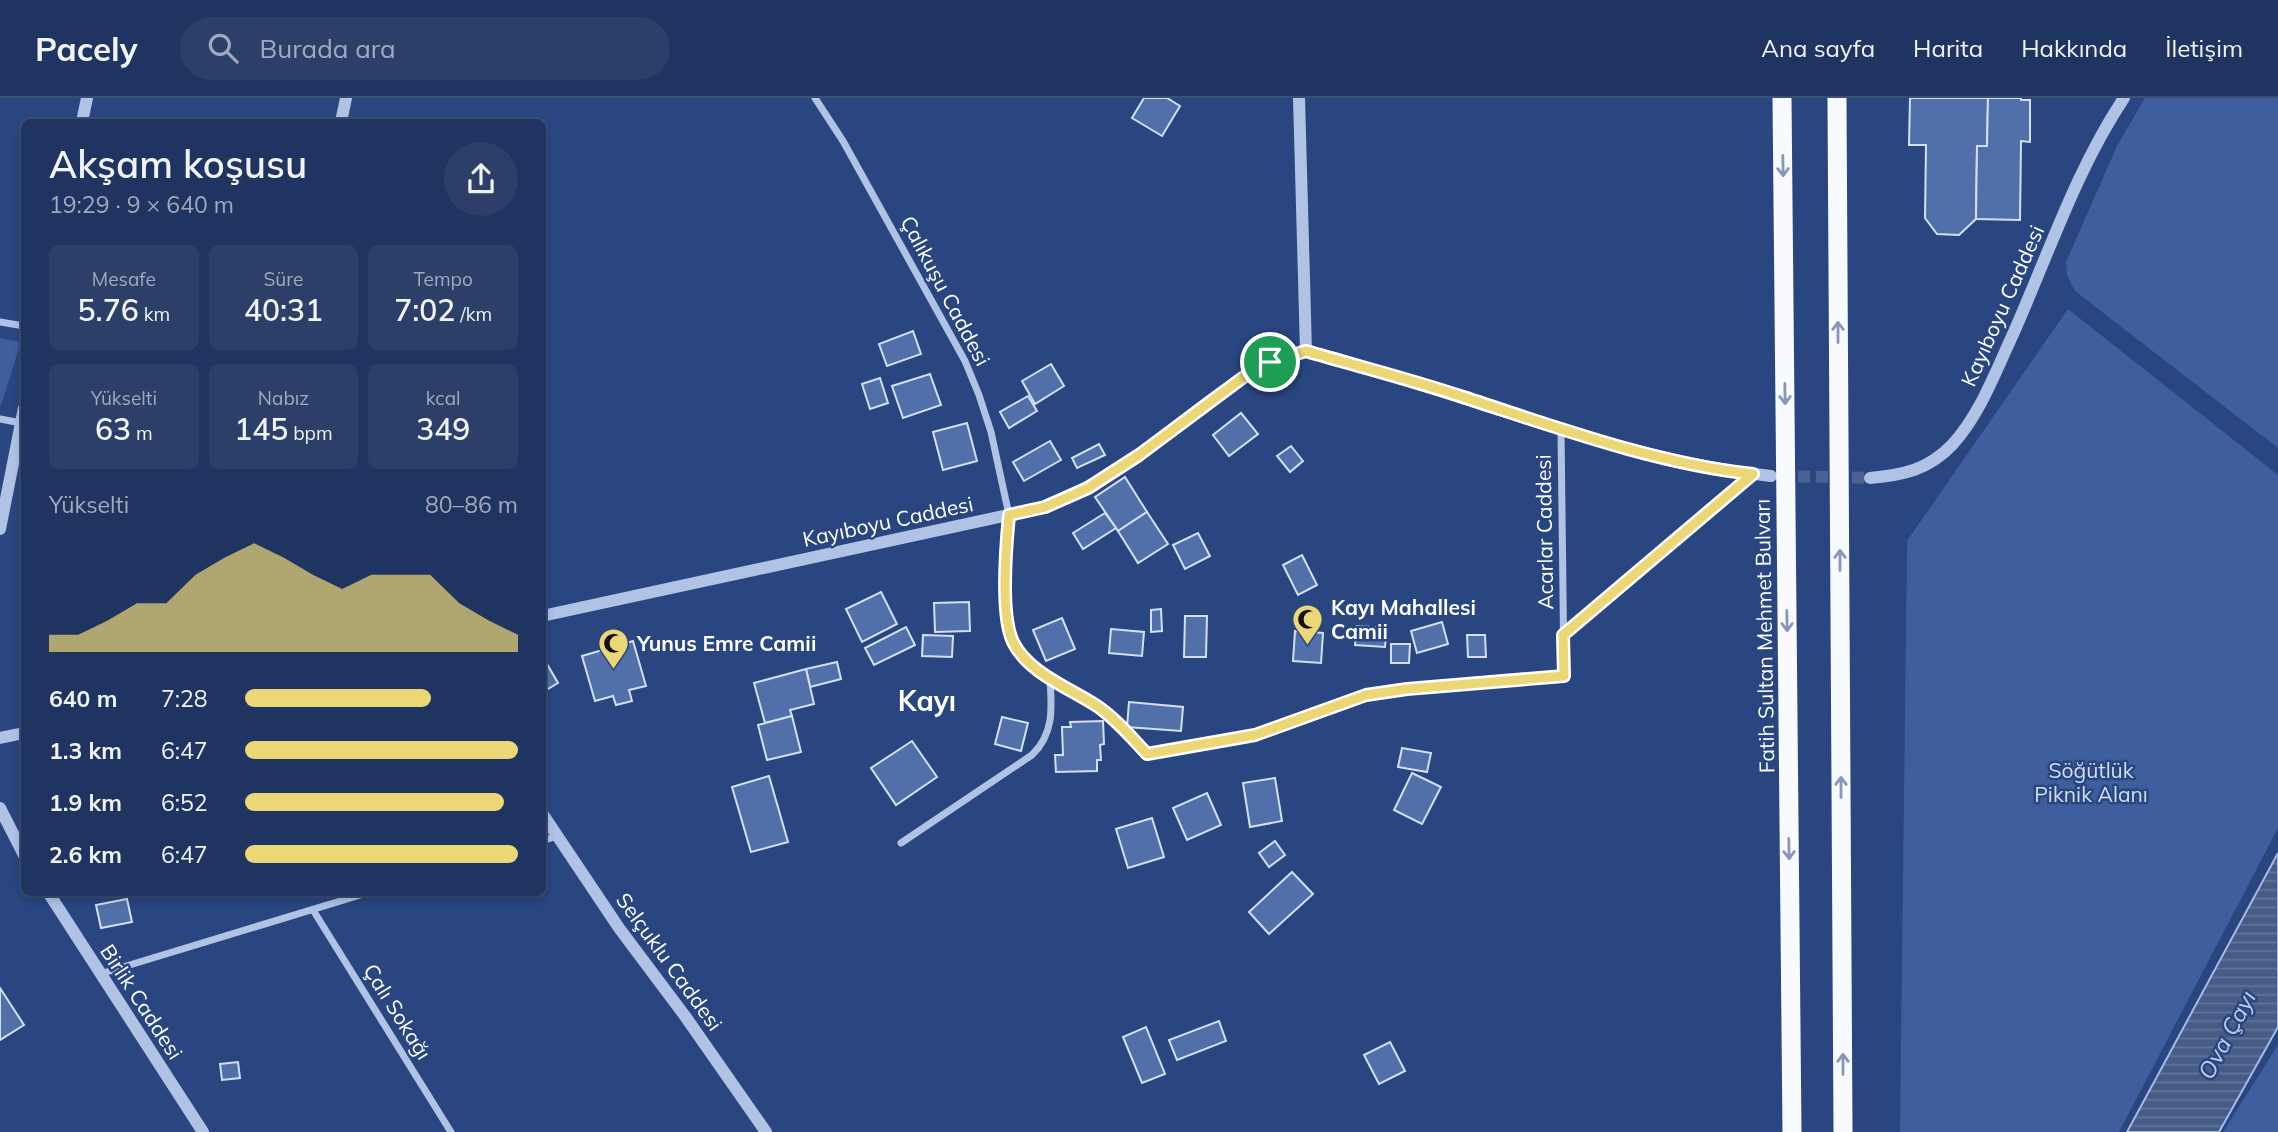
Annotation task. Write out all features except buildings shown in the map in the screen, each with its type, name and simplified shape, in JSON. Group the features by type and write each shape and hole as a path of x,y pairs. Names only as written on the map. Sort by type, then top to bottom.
{"highway":[{"name":"Fatih Sultan Mehmet Bulvarı","path":"1782,98 1792,1132"},
{"path":"1837,98 1843,1132"}],"street":[{"path":"83,119 87,98"},
{"path":"342,119 346,98"},
{"name":"Çalıkuşu Caddesi","path":"816,98 843,141 965,361 979,395 991,432 1009,515 1005,558 1007,625 1013,644 1050,680 1098,706 1147,754"},
{"path":"1299,98 1306,351 1456,395 1561,430 1679,461 1771,476"},
{"name":"Kayıboyu Caddesi","path":"1870,478 1913,472 1951,446 1966,426 1981,402 2016,326 2088,161 2124,98"},
{"path":"0,322 21,326"},
{"name":"Kayıboyu Caddesi","path":"546,615 1045,507 1088,488 1139,455 1245,376 1270,362 1306,351"},
{"path":"0,419 21,424"},
{"path":"0,529 21,429"},
{"name":"Acarlar Caddesi","path":"1147,754 1255,735 1366,695 1564,676 1561,430"},
{"path":"1563,635 1753,474"},
{"path":"901,843 1032,755 1042,745 1052,713 1050,680"},
{"path":"0,738 21,734"},
{"path":"0,808 21,849"},
{"name":"Selçuklu Caddesi","path":"546,819 619,928 766,1132"},
{"path":"546,840 557,836"},
{"name":"Birlik Caddesi","path":"51,896 203,1132"},
{"path":"100,974 357,896"},
{"name":"Çalı Sokağı","path":"313,910 451,1132"}],"green space":[{"path":"2145,98 2278,98 2278,448 2075,291 2067,275 2066,262 2117,146"},
{"name":"Söğütlük Piknik Alanı","path":"2068,309 2278,475 2278,828 2119,1132 1900,1132 1907,541"},
{"path":"0,338 21,342 1,405 0,405"},
{"path":"2278,1045 2278,1132 2223,1132"}],"water":[{"name":"Ova Çayı","path":"2278,853 2278,1027 2219,1132 2127,1132"}],"tunnel":[{"path":"1780,476 1870,478"}],"place":[{"name":"Kayı Mahallesi Camii","path":"1308,647"},
{"name":"Yunus Emre Camii","path":"614,671"}],"district":[{"name":"Kayı","path":"927,701"}],"route":[{"path":"1306,351 1456,395 1561,430 1679,461 1753,474 1563,635 1564,676 1366,695 1255,735 1147,754 1098,706 1050,680 1013,644 1007,625 1005,558 1009,515 1045,507 1088,488 1139,455 1245,376 1270,362 1306,351"}]}
